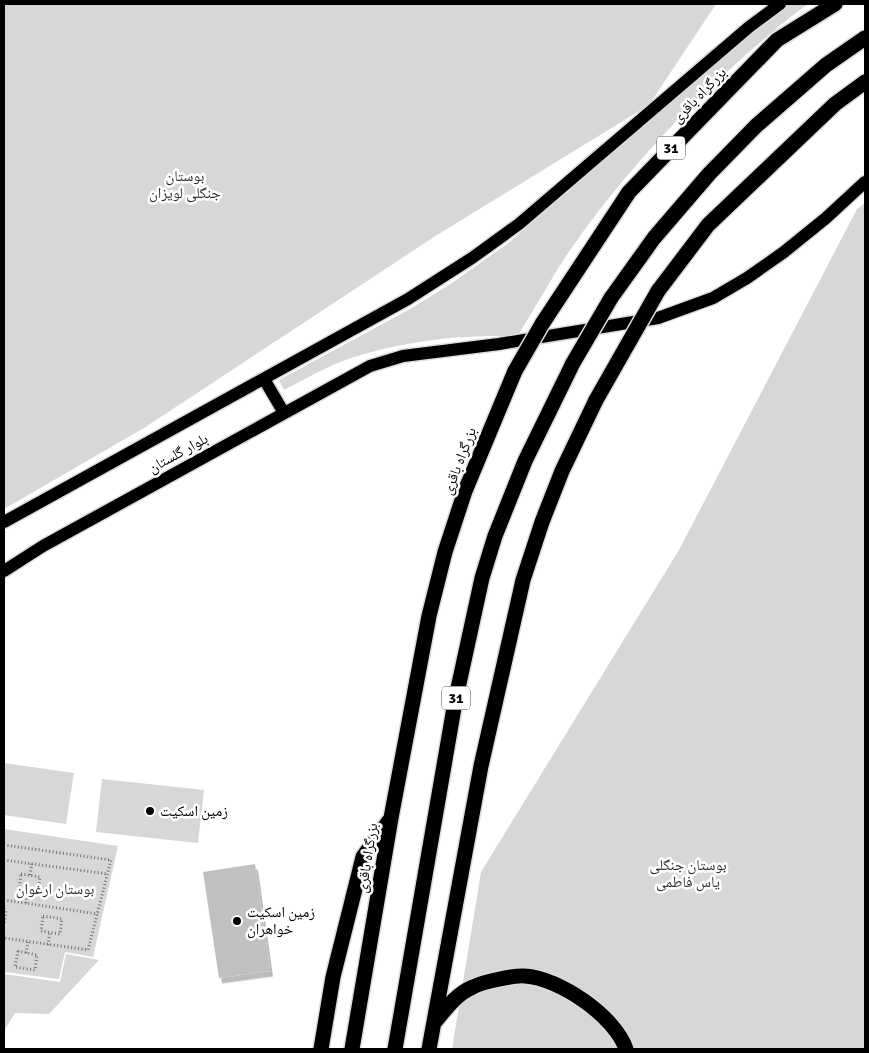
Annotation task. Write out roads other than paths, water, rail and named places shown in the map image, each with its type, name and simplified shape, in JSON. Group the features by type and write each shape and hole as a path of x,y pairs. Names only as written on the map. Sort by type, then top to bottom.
{"highway":[{"name":"بزرگراه باقری","path":"352,1049 391,818 429,616 445,552 465,491 515,370 542,324 629,192 777,40 835,4"},
{"name":"31","path":"395,1049 455,702 482,578 496,536 526,461 573,363 611,298 654,238 709,174 756,126 826,64 865,38"},
{"path":"429,1049 480,766 523,580 542,522 562,471 596,400 658,291 708,224 836,104 865,82"},
{"path":"320,1049 333,977 363,857 391,818"},
{"path":"433,1024 453,1001 472,987 491,981 524,976 551,982 581,998 606,1018 625,1044 626,1049"}],"main road":[{"name":"بلوار گلستان","path":"4,522 408,299 472,258 511,230 748,28 780,4"},
{"name":"بلوار گلستان","path":"4,571 43,546 370,366 403,356 499,344 658,318 713,298 747,278 784,252 826,218 865,182"},
{"path":"264,379 284,413"}],"place":[{"name":"زمین اسکیت","path":"150,811"},
{"name":"زمین اسکیت خواهران","path":"237,921"}],"park label":[{"name":"بوستان جنگلی لویزان","path":"185,184"},
{"name":"بوستان جنگلی یاس فاطمی","path":"688,874"},
{"name":"بوستان ارغوان","path":"55,889"}]}
